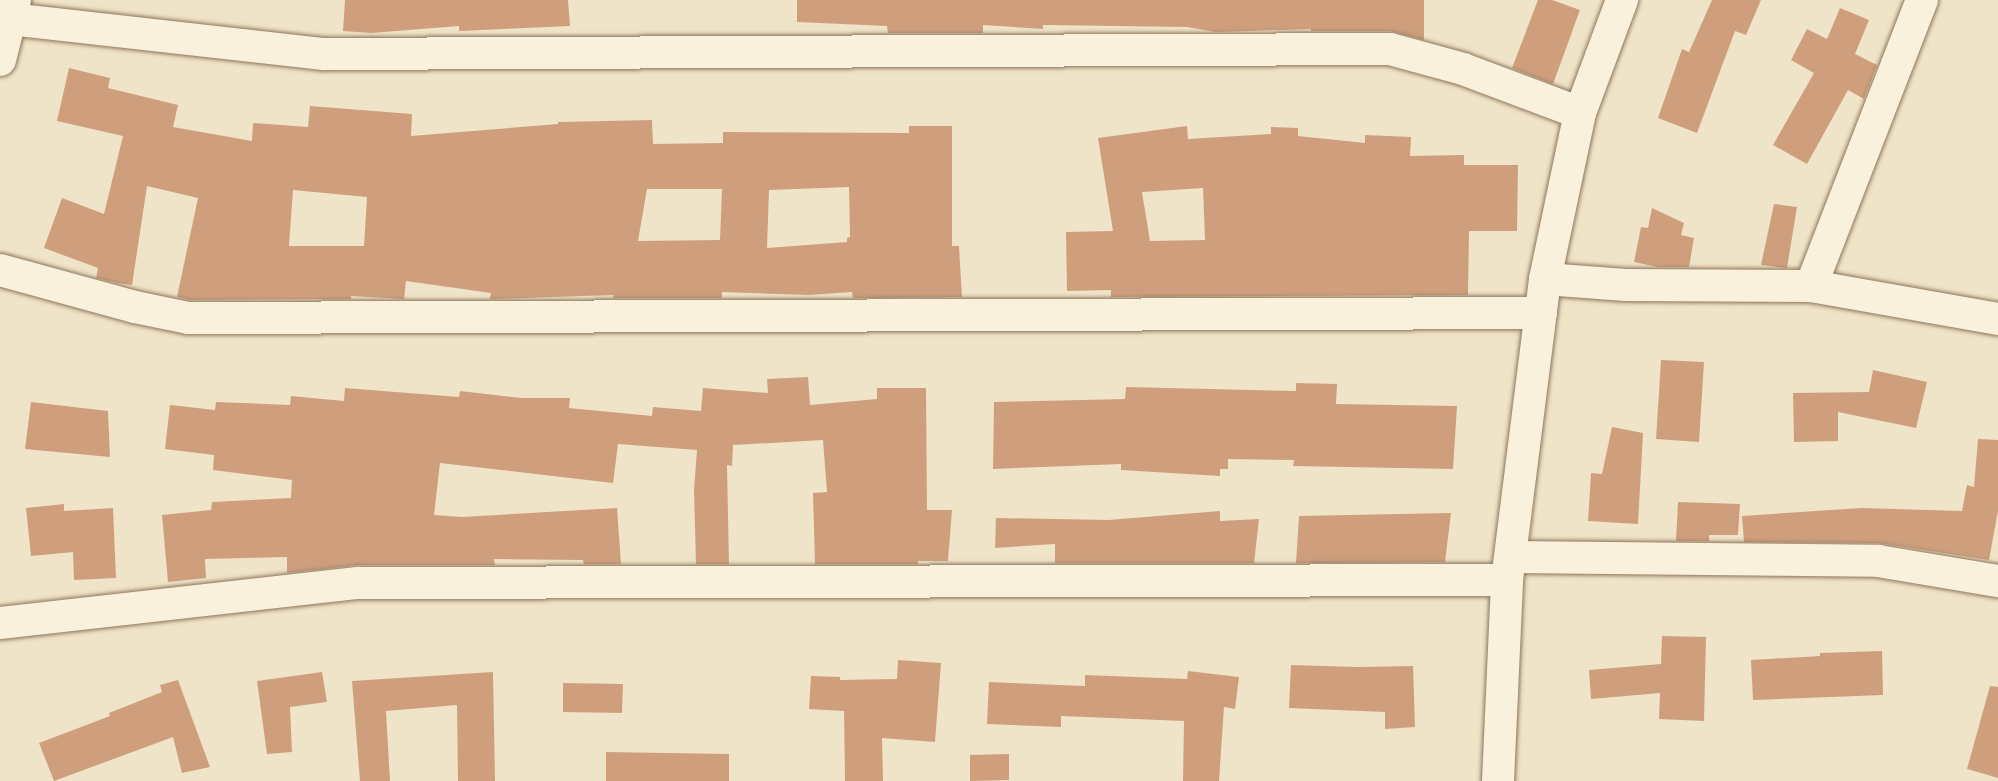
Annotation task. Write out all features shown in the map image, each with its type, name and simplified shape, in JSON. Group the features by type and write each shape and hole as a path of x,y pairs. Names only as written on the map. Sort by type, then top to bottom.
{"street":[{"path":"1498,781 1509,568 1545,279 1580,113 1622,0"},
{"path":"1812,286 1922,0"},
{"path":"0,60 12,9 324,54 1390,49 1463,69 1580,113"},
{"path":"0,270 135,307 188,318 1541,314"},
{"path":"1545,279 1626,285 1812,286 1998,319"},
{"path":"0,623 358,583 1878,561 1998,581"}],"building":[{"path":"345,0 568,0 570,26 459,31 459,26 371,33 343,31"},
{"path":"797,0 1424,0 1424,40 1390,31 1311,31 1311,29 1216,32 1187,27 1043,25 1043,29 983,25 983,33 888,33 887,26 797,22"},
{"path":"1538,0 1552,0 1580,10 1553,84 1512,68"},
{"path":"1712,0 1761,0 1746,35 1735,31 1697,133 1658,118 1682,49 1689,52"},
{"path":"1840,8 1869,20 1855,54 1877,65 1864,99 1848,90 1807,164 1773,145 1814,73 1791,60 1807,29 1827,39"},
{"path":"69,68 110,78 108,88 178,105 173,127 252,141 253,123 308,127 310,106 412,114 411,136 558,124 558,122 652,120 653,144 723,143 723,132 909,133 909,126 952,126 952,246 959,246 962,297 853,298 852,292 809,295 722,292 722,298 613,298 613,295 490,299 491,293 406,281 404,299 351,296 351,299 190,300 177,297 198,198 147,186 132,285 96,278 98,268 44,248 62,198 104,214 123,136 57,121","holes":["849,187 850,237 847,238 847,242 767,248 769,190","647,189 722,189 720,240 638,241","293,190 367,197 364,246 289,246"]},
{"path":"1187,126 1188,139 1271,134 1271,127 1298,128 1298,136 1365,143 1365,135 1411,137 1410,156 1464,155 1464,165 1518,165 1517,231 1469,231 1468,295 1111,297 1111,290 1067,291 1066,232 1113,231 1098,138","holes":["1203,188 1205,240 1150,241 1142,192"]},
{"path":"1774,204 1797,207 1787,268 1761,265"},
{"path":"1652,208 1684,223 1681,235 1694,238 1689,267 1658,267 1634,262 1641,227 1648,228"},
{"path":"1661,360 1704,362 1699,442 1656,439"},
{"path":"1873,370 1927,382 1916,428 1838,412 1838,441 1794,442 1793,393 1869,392"},
{"path":"808,377 810,405 877,399 877,388 926,388 927,510 952,510 948,561 918,561 918,564 815,564 813,493 827,492 823,440 733,445 732,466 727,465 729,564 696,564 694,490 697,450 618,444 613,483 440,463 434,515 462,517 617,508 621,564 584,564 583,560 494,559 495,565 358,565 287,573 287,557 205,559 206,578 168,582 162,515 211,510 212,502 291,498 292,480 213,470 214,455 165,449 170,405 215,410 216,402 290,405 291,396 344,401 345,388 459,397 460,391 522,398 570,398 569,408 652,416 653,407 701,411 703,388 768,393 767,379"},
{"path":"1296,383 1337,384 1336,404 1457,406 1453,469 1293,466 1294,460 1228,459 1228,469 1220,469 1220,476 1121,470 1121,464 993,469 994,402 1125,399 1126,387 1296,391"},
{"path":"31,402 108,411 110,457 25,449"},
{"path":"1612,427 1643,433 1638,524 1588,521 1591,473 1602,474"},
{"path":"1978,439 1998,440 1998,511 1989,560 1878,543 1744,542 1742,516 1861,508 1962,511 1967,485 1974,487"},
{"path":"1678,502 1740,504 1738,535 1709,535 1709,541 1676,541"},
{"path":"64,504 64,511 113,508 116,578 74,580 73,552 31,556 26,508"},
{"path":"1220,511 1220,521 1259,519 1254,563 1055,563 1055,544 995,548 996,518 1108,520"},
{"path":"1451,513 1445,562 1296,563 1299,516"},
{"path":"1662,636 1706,637 1704,721 1659,719 1660,693 1591,699 1589,670 1661,664"},
{"path":"1882,651 1883,695 1753,700 1751,660 1820,656 1820,653"},
{"path":"898,660 941,663 935,742 882,738 883,781 845,781 844,711 809,709 811,676 840,677 840,680 897,679"},
{"path":"1291,665 1413,666 1415,727 1385,729 1385,712 1289,708"},
{"path":"1188,671 1239,677 1235,709 1224,707 1219,781 1183,781 1184,721 1061,716 1061,727 987,724 989,682 1085,686 1085,675 1187,679"},
{"path":"322,672 327,702 290,707 292,752 267,754 257,681"},
{"path":"493,672 495,781 458,781 457,705 386,711 390,781 360,781 352,681"},
{"path":"178,680 210,767 182,773 173,737 54,781 39,743 110,716 109,713 162,692 160,685"},
{"path":"563,683 623,684 622,713 563,712"},
{"path":"1990,686 1998,687 1998,778 1967,769"},
{"path":"606,752 729,754 729,781 606,781"},
{"path":"1009,754 1009,780 970,781 970,755"}]}
